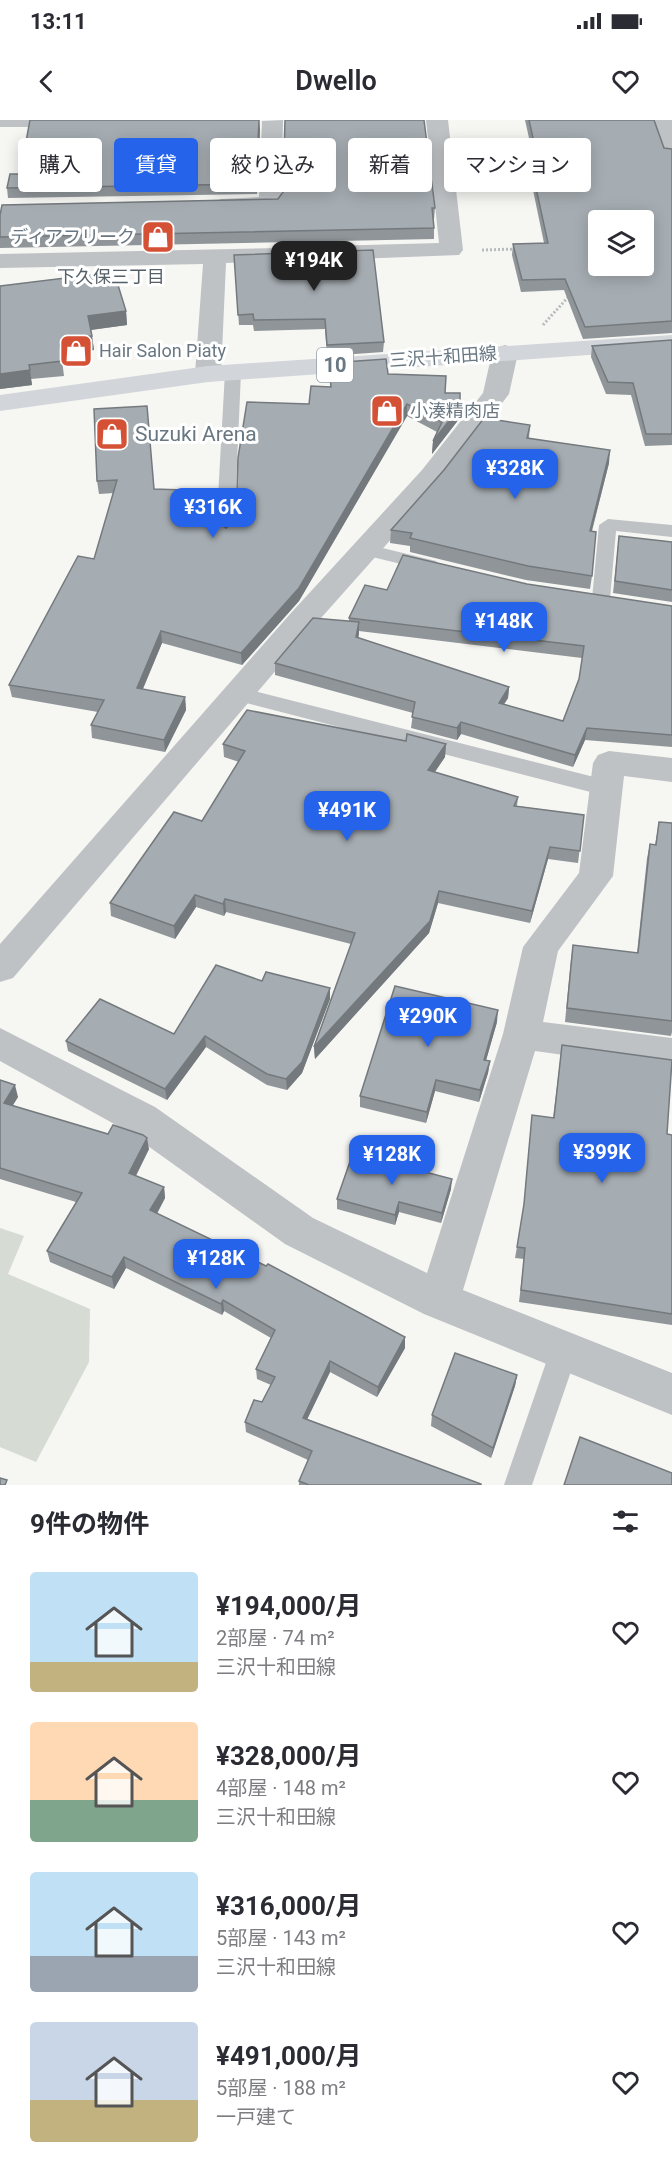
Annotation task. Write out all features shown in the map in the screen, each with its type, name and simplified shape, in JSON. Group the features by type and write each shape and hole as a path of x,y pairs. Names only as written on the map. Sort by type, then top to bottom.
{"main road":[{"name":"三沢十和田線","path":"0,403 208,374 672,342"}],"street":[{"path":"249,121 296,120"},
{"path":"0,261 451,250 437,120"},
{"path":"661,120 672,153"},
{"path":"0,121 95,121"},
{"path":"211,204 270,203 273,121"},
{"path":"208,374 214,256"},
{"path":"0,968 238,694 432,476 496,394 505,353"},
{"path":"439,1300 522,1034 541,947 596,876 609,763 672,770"},
{"path":"522,1034 672,1054"},
{"path":"0,1043 141,1119 299,1231 439,1300 672,1394"}],"lane":[{"path":"225,533 233,372"},
{"path":"601,599 608,525 672,531"},
{"path":"366,550 446,569"},
{"path":"579,596 621,602"},
{"path":"238,694 606,788"},
{"path":"518,1485 564,1351"}],"path":[{"path":"451,250 519,249"},
{"path":"542,327 554,310 577,288"}],"shaded area":[{"path":"0,1228 24,1236 8,1274 90,1309 89,1362 36,1462 0,1447"}],"building":[{"path":"30,120 259,120 258,138 210,138 210,185 198,185 198,138 114,138 114,186 102,186 102,138 27,138"},
{"path":"285,120 424,120 426,138 348,138 348,192 432,192 432,184 435,208 432,208 434,228 0,237 2,205 278,199 283,192 336,192 336,138 284,138"},
{"path":"529,120 654,120 664,148 672,149 672,321 585,327 565,279 522,280 513,244 548,243 537,192 591,192 591,138 533,138"},
{"path":"10,174 18,174 18,188 7,188"},
{"path":"373,250 384,342 327,345 325,319 254,320 253,314 238,315 234,255"},
{"path":"114,272 126,311 88,316 92,336 76,337 78,343 60,345 62,361 29,365 30,370 0,374 0,286"},
{"path":"672,340 672,434 646,434 633,383 608,382 592,346"},
{"path":"386,359 388,374 446,376 445,393 460,393 460,407 433,441 442,422 407,404 299,588 241,653 161,631 137,688 185,697 164,740 91,725 104,700 9,685 78,556 94,559 117,480 97,481 94,409 147,406 154,489 215,491 213,520 226,528 236,520 238,458 247,402 309,404 311,386 331,387 329,363"},
{"path":"484,418 530,425 527,438 610,450 590,531 596,532 592,576 528,566 410,538 412,533 391,530 444,470"},
{"path":"619,536 672,542 672,590 615,581"},
{"path":"403,555 527,584 672,606 672,735 587,728 575,755 461,722 457,728 412,717 415,702 275,663 313,618 359,622 356,637 509,687 499,703 563,721 579,679 584,646 349,618 365,585 387,590"},
{"path":"247,710 406,741 407,734 446,744 428,770 518,797 514,806 584,815 580,851 550,847 532,911 439,891 430,921 314,1047 355,933 225,899 223,904 195,895 174,926 110,903 174,812 202,821 245,751 223,744"},
{"path":"659,822 672,823 672,1021 567,1008 573,945 638,953 650,844 656,845"},
{"path":"216,965 262,981 266,972 330,988 302,1062 286,1079 267,1074 205,1036 165,1089 66,1041 100,999 174,1034"},
{"path":"395,986 498,1010 484,1060 490,1061 480,1090 436,1080 427,1112 360,1096"},
{"path":"562,1045 672,1060 667,1134 672,1135 672,1314 521,1290 525,1248 517,1247 524,1204 532,1115 554,1118"},
{"path":"0,1080 15,1085 4,1103 108,1134 113,1125 143,1135 147,1138 129,1173 164,1187 150,1210 266,1266 268,1264 405,1337 378,1387 330,1361 303,1418 481,1485 309,1485 299,1481 312,1451 245,1422 254,1400 262,1402 275,1377 256,1369 275,1330 223,1300 221,1304 124,1257 112,1277 47,1251 82,1193 0,1168"},
{"path":"353,1153 452,1179 442,1213 399,1202 395,1215 337,1199"},
{"path":"455,1353 517,1375 493,1448 432,1415"},
{"path":"580,1437 672,1473 672,1485 564,1485"},
{"path":"0,1478 7,1480 5,1485 0,1485"}],"place":[{"name":"ディアフリーク","path":"158,237"},
{"name":"Hair Salon Piaty","path":"76,351"},
{"name":"小湊精肉店","path":"387,411"},
{"name":"Suzuki Arena","path":"112,434"}],"district":[{"name":"下久保三丁目","path":"111,277"}]}
